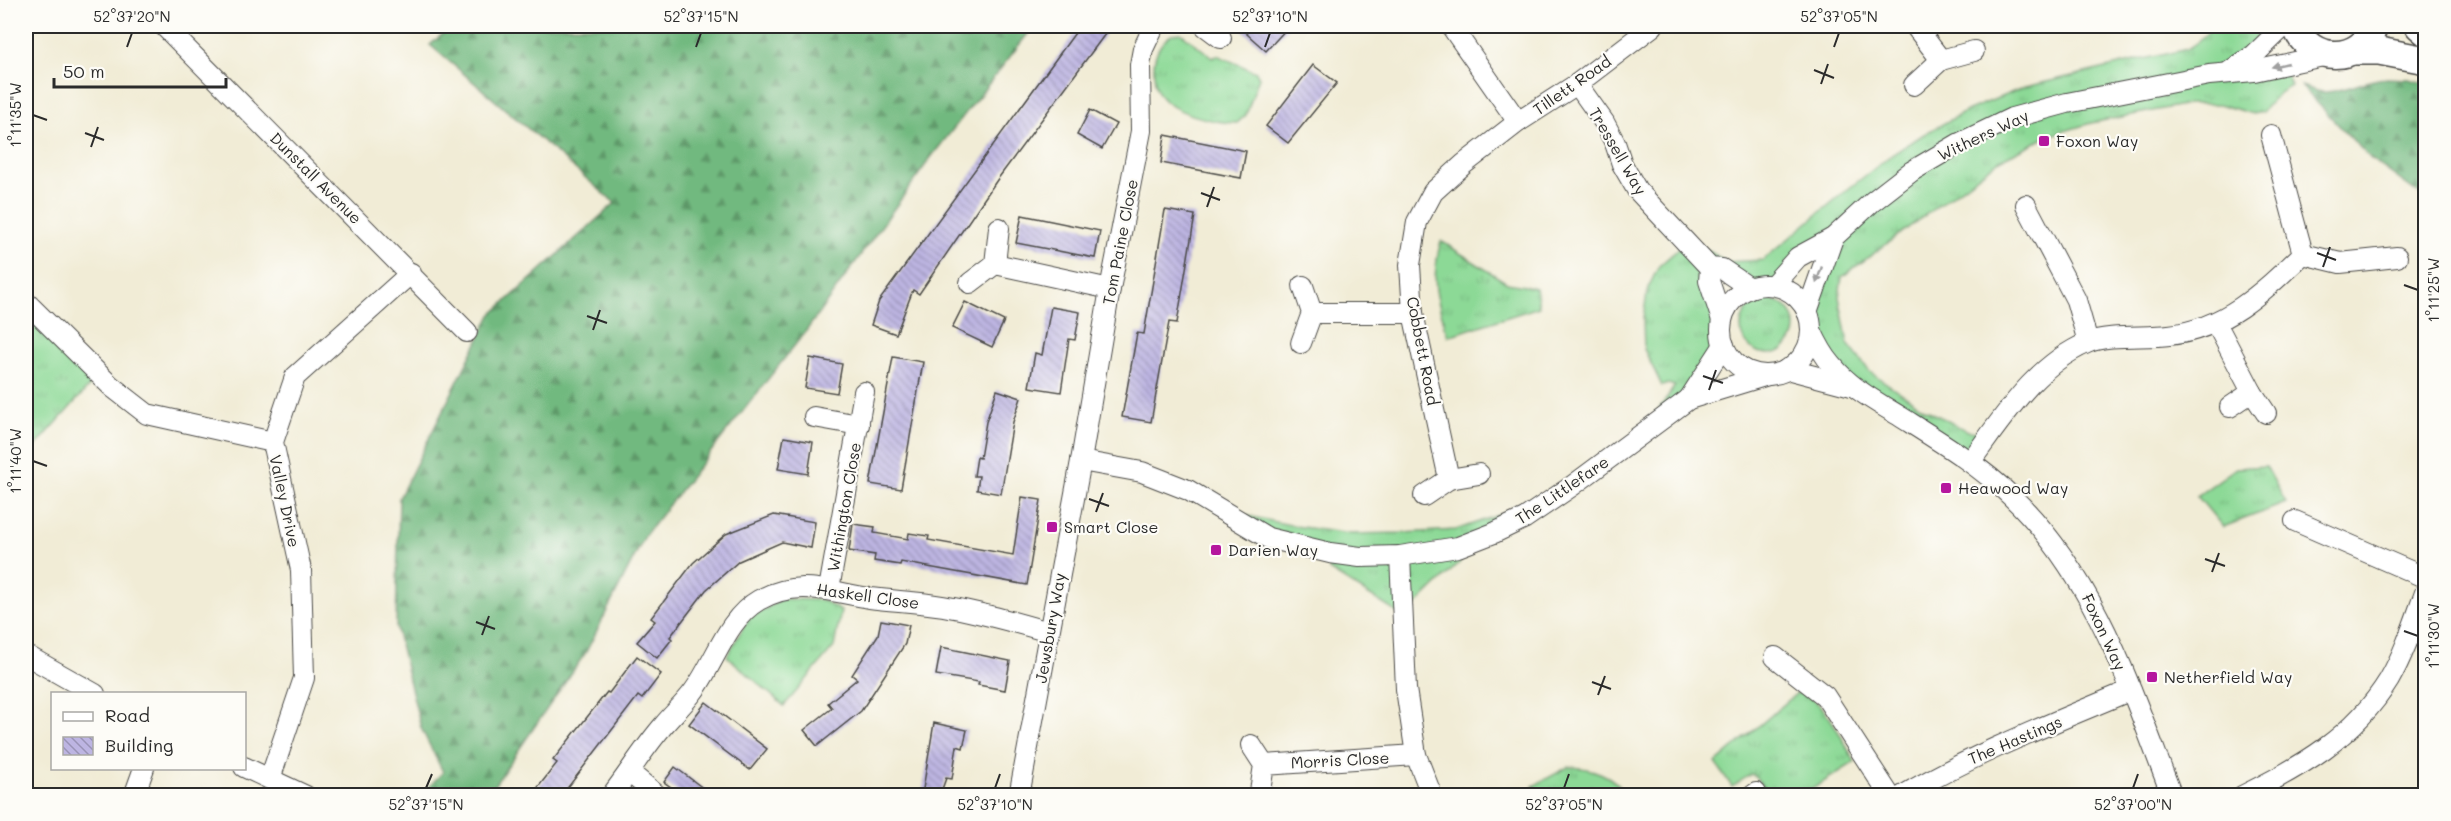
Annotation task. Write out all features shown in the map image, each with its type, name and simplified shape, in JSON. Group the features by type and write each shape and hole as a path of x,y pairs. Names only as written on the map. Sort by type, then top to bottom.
{"street":[{"name":"Dunstall Avenue","path":"164,26 467,332"},
{"name":"Tom Paine Close","path":"1081,461 1110,289 1142,131 1140,65 1143,49 1154,26"},
{"path":"1205,26 1221,38"},
{"path":"1451,26 1518,122"},
{"name":"Tillett Road","path":"1518,122 1576,84 1653,26"},
{"path":"1915,26 1941,60"},
{"name":"Withers Way","path":"2230,71 2254,55 2284,26"},
{"path":"2296,26 2306,42 2316,50 2341,53 2364,43 2374,26"},
{"path":"2419,26 2426,32"},
{"path":"1914,85 1941,60 1974,51"},
{"name":"Withers Way","path":"1773,285 1798,257 1833,238 1872,202 1912,171 1958,144 2012,118 2067,103 2230,71 2254,71 2341,53 2387,52 2426,60"},
{"name":"Tressell Way","path":"1576,84 1604,122 1615,143 1622,164 1637,190 1710,268 1722,268 1750,288"},
{"name":"Cobbett Road","path":"1449,479 1413,313 1410,265 1417,222 1433,192 1464,164 1518,122"},
{"path":"2271,135 2303,254"},
{"path":"2026,205 2076,300 2088,342"},
{"path":"970,283 995,264 999,228"},
{"name":"Withers Way","path":"1809,321 1833,238"},
{"path":"2303,254 2340,263 2397,257"},
{"path":"1970,462 2036,378 2088,342 2170,335 2216,323 2251,301 2303,254"},
{"path":"995,264 1110,289"},
{"path":"1710,268 1709,281 1722,320 1724,345 1741,367 1758,374 1768,375 1787,369 1804,353 1809,321 1799,299 1787,290 1773,285 1750,288 1728,306 1722,320"},
{"name":"Valley Drive","path":"270,779 304,678 301,570 273,442 295,377 411,273"},
{"path":"1301,343 1312,313 1303,286"},
{"path":"26,302 111,386 147,414 273,442"},
{"path":"1312,313 1413,313"},
{"name":"Foxon Way","path":"1809,321 1833,367 1854,387 1970,462 2011,496 2037,522 2086,592 2102,621 2172,795"},
{"path":"2216,323 2252,392 2266,413"},
{"name":"The Littlefare","path":"1689,399 1724,345"},
{"name":"Foxon Way","path":"1787,369 1854,387"},
{"name":"The Littlefare","path":"1081,461 1142,472 1188,490 1268,538 1330,553 1360,557 1400,556 1458,547 1494,534 1525,518 1689,399 1768,375"},
{"name":"Withington Close","path":"829,589 864,392"},
{"path":"2230,407 2252,392"},
{"name":"Withington Close","path":"814,417 859,425"},
{"name":"Jewsbury Way","path":"1019,795 1081,461"},
{"path":"1424,496 1449,479 1479,474"},
{"path":"2295,521 2426,578"},
{"path":"1400,556 1406,689 1416,755 1432,795"},
{"name":"Haskell Close","path":"611,795 662,727 691,694 708,670 736,619 758,601 784,590 829,589 869,598 940,605 977,612 1049,632"},
{"path":"2242,795 2290,772 2318,755 2342,737 2357,721 2393,672 2426,590"},
{"path":"26,655 93,692"},
{"path":"1775,657 1825,696 1890,795"},
{"name":"The Hastings","path":"1902,795 1943,771 1992,748 2131,690"},
{"path":"1251,745 1264,765 1260,791"},
{"name":"Morris Close","path":"1264,765 1416,755"},
{"path":"246,768 306,795"},
{"path":"134,795 143,770"},
{"path":"629,772 658,795"}],"green space":[{"path":"452,26 1034,26 932,156 806,331 646,534 586,652 487,796 421,795 443,772 421,728 396,628 399,498 491,315 615,203 430,45"},
{"path":"2214,26 2240,26 2270,40 2231,71 2283,64 2291,86 2279,93 2262,112 2253,114 2219,104 2188,104 2091,123 2048,136 1998,161 1842,277 1839,297 1848,344 1870,372 1925,409 1967,431 1992,433 1970,462 1854,387 1810,321 1832,239 1773,285 1750,288 1710,268 1724,345 1689,399 1640,436 1675,386 1668,384 1662,386 1644,349 1643,318 1648,288 1659,266 1686,242 1691,240 1727,262 1763,260 1893,154 1969,110 2025,87 2187,49"},
{"path":"1181,33 1212,57 1217,55 1256,72 1259,77 1246,115 1237,123 1205,119 1182,111 1163,99 1158,92 1154,72 1157,53 1168,37"},
{"path":"2385,78 2409,79 2425,83 2425,198 2371,159 2301,86 2324,92"},
{"path":"1441,241 1507,283 1536,288 1539,307 1448,336 1440,310 1435,278"},
{"path":"1763,300 1773,300 1783,304 1791,312 1795,327 1791,342 1783,350 1773,354 1763,354 1753,350 1745,342 1741,332 1741,322 1745,312 1753,304"},
{"path":"26,310 99,375 26,457"},
{"path":"2266,466 2286,503 2223,527 2197,496 2236,468"},
{"path":"1538,501 1458,547 1460,562 1404,617 1329,570 1329,553 1220,510 1295,526 1350,534 1402,533 1456,530"},
{"path":"782,599 823,600 841,611 834,647 784,706 727,656 748,619"},
{"path":"1797,693 1807,696 1824,710 1855,762 1801,796 1769,795 1751,774 1732,787 1716,763"},
{"path":"1568,767 1593,771 1609,777 1625,795 1538,795 1533,786"}],"building":[{"path":"1080,26 1111,26 997,180 919,294 913,290 896,334 871,325 879,301"},
{"path":"1238,26 1289,26 1266,51"},
{"path":"1313,65 1337,83 1288,143 1266,126"},
{"path":"1090,110 1116,124 1102,149 1077,135"},
{"path":"1165,135 1246,151 1241,178 1161,163"},
{"path":"1165,210 1195,215 1177,323 1169,322 1151,422 1122,417 1137,333 1144,334"},
{"path":"1022,215 1100,231 1095,258 1016,243"},
{"path":"965,302 1004,321 992,347 952,328"},
{"path":"1051,307 1080,312 1075,340 1069,339 1061,392 1029,387 1035,353 1042,355"},
{"path":"893,357 923,362 901,489 870,484"},
{"path":"810,358 842,364 837,393 805,388"},
{"path":"997,390 1021,398 1013,422 1001,494 977,490 979,476 974,476 977,457 980,458 986,422"},
{"path":"784,437 813,442 808,474 778,469"},
{"path":"1022,497 1041,500 1027,585 901,562 900,565 874,561 875,555 849,551 853,524 875,527 874,533 908,539 909,533 929,536 928,540 1013,555"},
{"path":"774,515 815,522 811,548 782,542 739,561 706,590 657,658 637,642 655,621 651,618 693,563 726,534"},
{"path":"881,620 909,625 905,644 861,711 817,746 804,730 832,708 828,703 857,679 852,675 878,635"},
{"path":"941,647 1010,661 1005,690 978,685 979,682 936,675"},
{"path":"637,656 661,674 642,699 638,696 562,795 532,795 557,763 553,760"},
{"path":"706,702 767,749 750,770 689,724"},
{"path":"934,723 967,730 963,748 957,746 952,779 946,778 940,795 922,795"},
{"path":"675,767 712,795 682,795 664,782"}],"place":[{"name":"Foxon Way","path":"2044,141"},
{"name":"Heawood Way","path":"1946,488"},
{"name":"Smart Close","path":"1052,527"},
{"name":"Darien Way","path":"1216,550"},
{"name":"Netherfield Way","path":"2152,677"}]}
